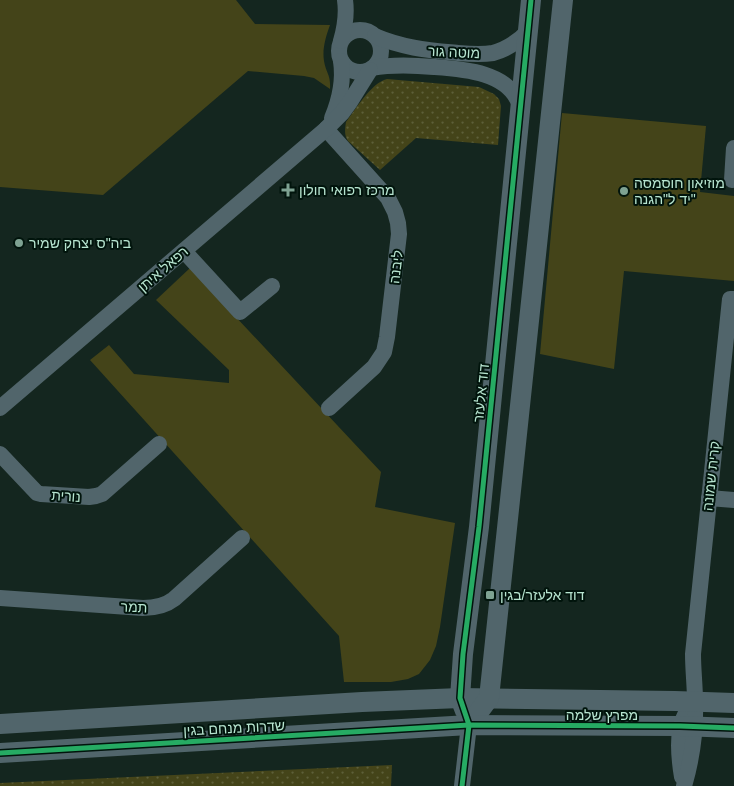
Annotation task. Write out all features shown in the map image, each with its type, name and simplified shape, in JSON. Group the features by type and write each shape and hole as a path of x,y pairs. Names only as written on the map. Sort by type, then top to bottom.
{"street":[{"path":"346,0 380,44 381,54 379,60 371,69 363,72 347,68 341,60 338,51 344,32 346,0"},
{"name":"דוד אלעזר","path":"462,786 469,725 460,698 463,654 479,527 531,0"},
{"path":"489,698 563,0"},
{"path":"341,41 347,33 353,30 360,29 372,34"},
{"name":"מוטה גור","path":"372,34 415,48 478,54 492,53 504,49 519,40 528,31"},
{"name":"רפאל איתן","path":"326,129 341,92 341,60"},
{"name":"מוטה גור","path":"371,69 394,65 410,65 479,72 495,79 509,89 517,96 520,106"},
{"name":"רפאל איתן","path":"0,408 326,129 342,113 371,69"},
{"name":"ליבנה","path":"326,129 388,198 395,212 399,234 384,352 372,370 330,408"},
{"path":"732,180 734,148"},
{"path":"184,250 240,312 272,286"},
{"name":"קרית שמונה","path":"695,702 693,654 732,299"},
{"name":"נורית","path":"0,454 37,493 89,497 102,494 160,444"},
{"path":"709,498 734,500"},
{"name":"תמר","path":"0,598 143,608 158,607 174,599 242,538"},
{"path":"432,699 443,690 463,654"},
{"name":"קרית שמונה","path":"675,701 689,671 693,654"},
{"name":"מפרץ שלמה","path":"460,698 675,701 734,704"},
{"name":"שדרות מנחם בגין","path":"0,724 352,702 460,698"},
{"name":"דוד אלעזר","path":"469,725 489,698"},
{"path":"683,786 680,753 687,727 687,712 695,702"},
{"name":"מפרץ שלמה","path":"469,725 734,728"},
{"name":"שדרות מנחם בגין","path":"0,753 469,725"}],"shaded area":[{"path":"0,0 236,0 255,24 330,25 324,56 330,80 330,89 314,78 248,71 103,195 0,187"},
{"path":"387,79 479,87 494,94 499,99 501,106 498,145 416,138 380,170 348,141 345,130 346,122 364,97 381,81"},
{"name":"מוזיאון חוסמסה יד ל\"הגנה\"","path":"562,113 706,126 700,192 734,196 734,281 624,271 614,369 540,354"},
{"path":"190,268 381,472 375,507 455,523 436,646 430,660 419,674 408,679 391,682 344,682 339,636 90,360 109,345 134,374 229,383 229,370 156,300"},
{"path":"392,765 391,786 0,786 0,783"}],"cycle path":[{"path":"462,786 469,725 460,698 463,654 479,527 531,0"},
{"path":"0,753 469,725 734,728"}],"place":[{"name":"מרכז רפואי חולון","path":"288,190"},
{"name":"מוזיאון חוסמסה יד ל\"הגנה\"","path":"624,191"},
{"name":"ביה\"ס יצחק שמיר","path":"19,243"},
{"name":"דוד אלעזר/בגין","path":"490,595"}]}
